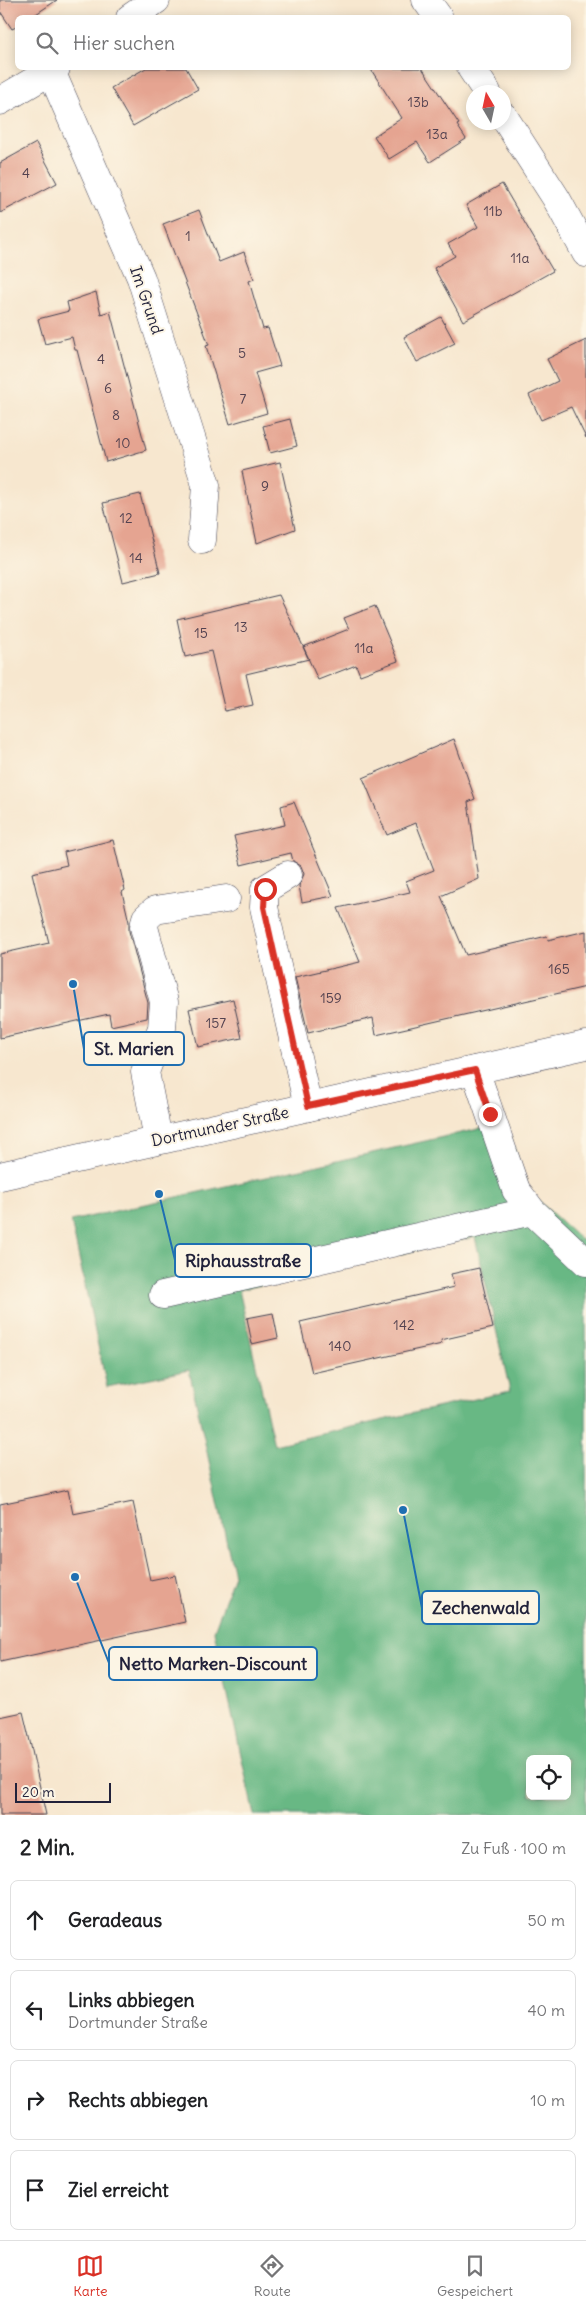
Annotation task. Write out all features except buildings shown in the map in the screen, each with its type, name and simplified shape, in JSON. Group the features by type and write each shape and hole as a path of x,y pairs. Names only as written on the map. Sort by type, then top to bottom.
{"street":[{"path":"134,15 156,0"},
{"path":"426,0 437,15"},
{"path":"0,101 52,70"},
{"name":"Im Grund","path":"54,70 141,278 206,485 202,540"},
{"path":"472,70 482,85"},
{"path":"511,128 556,198 586,253"},
{"path":"288,875 265,889 264,907 308,1106"},
{"path":"158,1140 145,1072 162,1028 164,1002 146,938 144,927 146,918 155,910 226,899"},
{"name":"Dortmunder Straße","path":"0,1176 586,1045"},
{"path":"475,1070 516,1190 532,1211 586,1262"},
{"path":"163,1294 532,1211"}],"green space":[{"path":"505,1123 530,1193 586,1244 586,1815 254,1815 214,1631 234,1575 189,1370 107,1387 71,1221","holes":["475,1237 510,1391 274,1445 239,1290"]}],"place":[{"name":"St. Marien","path":"73,984"},
{"name":"Riphausstraße","path":"159,1194"},
{"name":"Zechenwald","path":"403,1510"},
{"name":"Netto Marken-Discount","path":"75,1577"}],"route":[{"path":"265,889 264,907 308,1106 475,1070 490,1114"}]}
